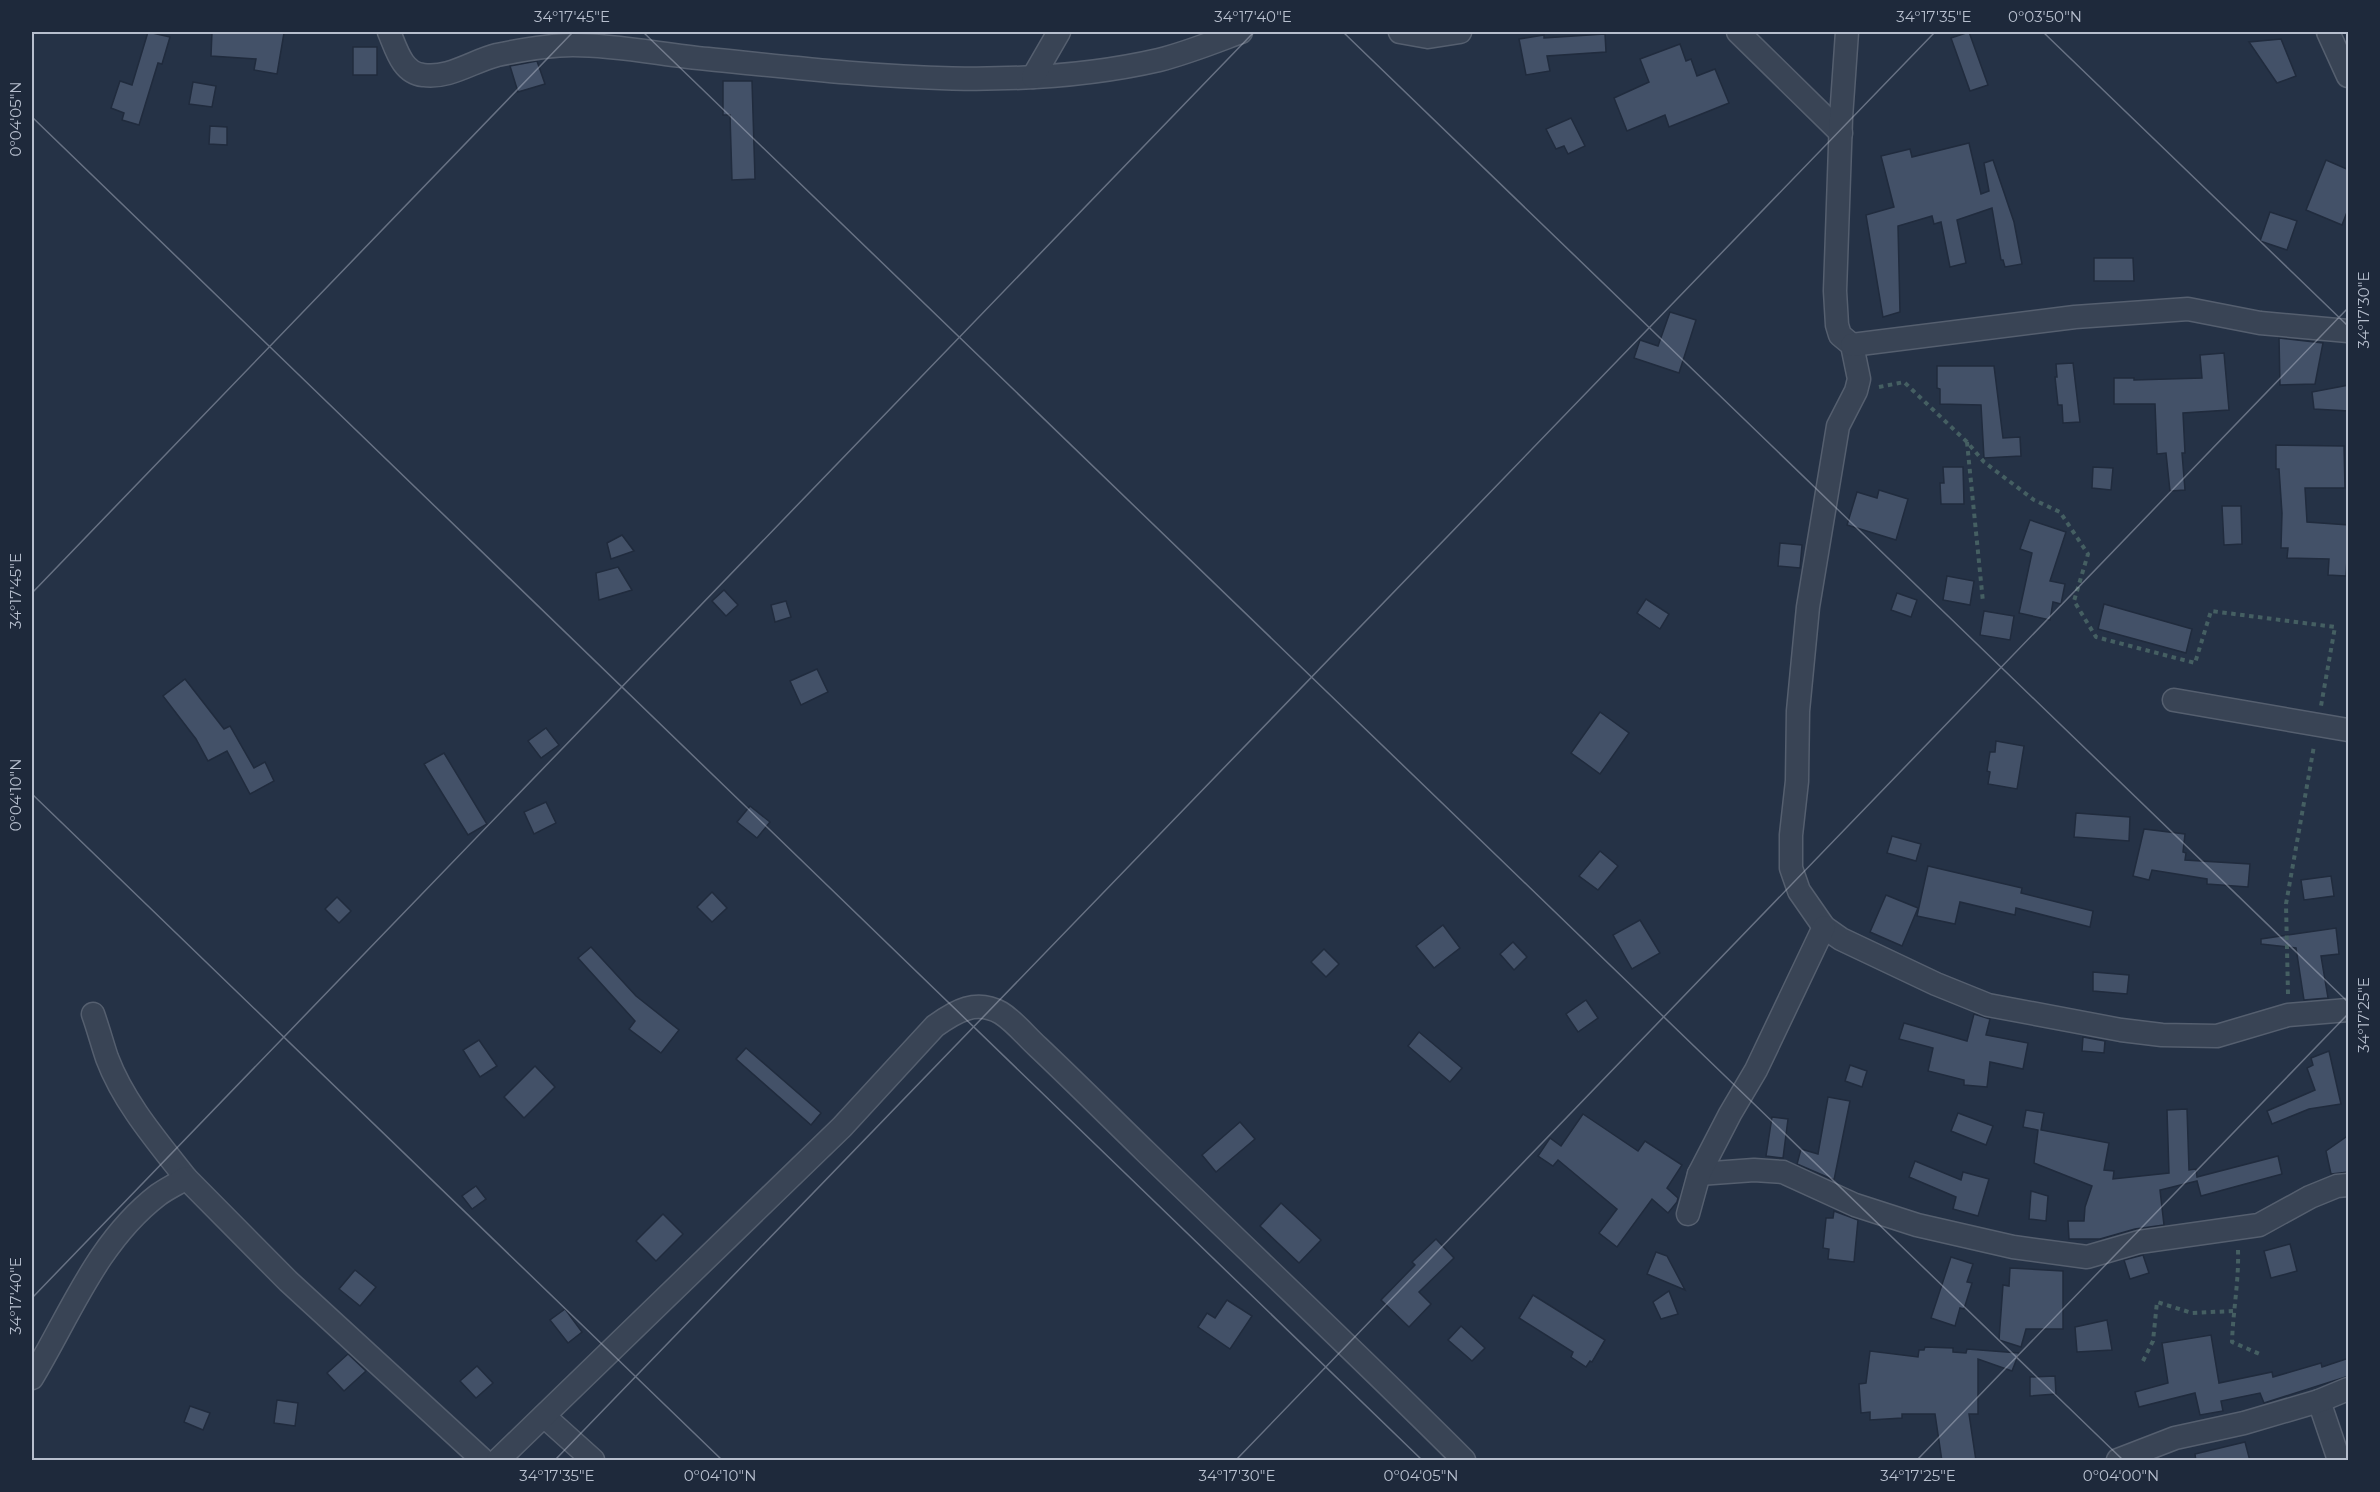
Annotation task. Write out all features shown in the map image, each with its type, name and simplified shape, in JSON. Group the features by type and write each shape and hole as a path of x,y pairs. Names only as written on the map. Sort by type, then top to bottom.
{"street":[{"path":"389,32 401,60 410,70 421,75 433,76 452,72 552,39 687,57 927,78 1033,77 1073,74 1162,59 1241,32"},
{"path":"1033,77 1059,32"},
{"path":"1400,32 1428,37 1460,32"},
{"path":"1738,32 1841,133"},
{"path":"1847,32 1835,291 1837,325 1840,335 1852,345 1859,379 1856,391 1838,426 1808,607 1798,711 1797,781 1791,836 1791,868 1800,891 1824,927 1841,939 1936,984 1988,1005 2162,1035 2217,1036 2288,1015 2349,1010"},
{"path":"2328,32 2349,76"},
{"path":"1852,345 2075,317 2188,309 2260,323 2349,331"},
{"path":"2174,700 2349,730"},
{"path":"1688,1214 1699,1174 1766,1050 1824,927"},
{"path":"498,1461 842,1127 935,1026 953,1012 968,1007 985,1006 1002,1014 1057,1065 1263,1266 1376,1372 1464,1461"},
{"path":"93,1014 108,1059 121,1087 139,1116 186,1178 288,1281 483,1461"},
{"path":"1699,1174 1754,1170 1784,1172 1855,1205 1917,1225 2013,1247 2087,1257 2139,1242 2259,1225 2310,1197 2337,1186 2349,1185"},
{"path":"32,1378 83,1284 120,1232 159,1195 186,1178"},
{"path":"2118,1461 2175,1438 2244,1423 2319,1401 2349,1389"},
{"path":"2319,1401 2339,1461"},
{"path":"544,1416 593,1461"}],"path":[{"path":"1856,391 1904,382 1967,442 1984,462 2034,500 2060,512 2088,554 2074,601 2096,637 2195,663 2211,611 2335,627 2286,904 2288,1015"},
{"path":"1967,442 1983,602"},
{"path":"2237,1228 2239,1281 2233,1311 2232,1342 2262,1354"},
{"path":"2143,1361 2153,1341 2157,1302 2192,1312 2233,1311"}],"building":[{"path":"148,32 170,37 162,64 158,63 139,125 122,120 124,113 111,108 120,81 132,85"},
{"path":"212,32 284,33 277,74 254,70 256,59 211,56"},
{"path":"1969,32 1988,85 1970,91 1951,38"},
{"path":"1605,34 1606,52 1547,56 1550,71 1526,75 1519,39 1544,35 1544,38"},
{"path":"2281,39 2296,76 2277,83 2249,42"},
{"path":"1680,44 1686,61 1691,59 1697,76 1715,69 1729,103 1669,127 1665,115 1627,131 1614,98 1649,82 1640,59"},
{"path":"353,47 377,47 377,75 353,75"},
{"path":"537,61 545,84 518,92 510,66"},
{"path":"723,81 752,81 755,179 732,180 730,115 723,115"},
{"path":"193,82 216,86 212,107 189,104"},
{"path":"1571,118 1585,146 1568,154 1564,146 1556,149 1546,129"},
{"path":"210,126 227,127 227,145 209,144"},
{"path":"1969,143 1981,194 1989,191 1984,163 1993,160 2014,222 2022,264 2005,267 2001,260 1992,208 1957,220 1966,263 1950,267 1941,222 1934,224 1932,216 1898,226 1900,312 1883,317 1866,215 1894,207 1881,156 1910,149 1912,157"},
{"path":"2326,160 2349,170 2349,207 2342,225 2306,210"},
{"path":"2270,212 2297,221 2287,250 2260,241"},
{"path":"2094,258 2133,258 2134,281 2094,281"},
{"path":"1670,312 1696,320 1679,373 1634,358 1640,340 1658,346"},
{"path":"2279,338 2323,343 2315,384 2280,385"},
{"path":"2224,353 2229,410 2183,413 2185,453 2182,453 2185,490 2170,491 2166,453 2157,454 2155,404 2114,404 2114,378 2134,378 2134,380 2202,378 2200,355"},
{"path":"2073,363 2080,422 2063,423 2062,405 2058,405 2056,364"},
{"path":"1937,366 1994,366 2003,438 2020,437 2021,456 1984,458 1981,405 1940,404"},
{"path":"2349,385 2349,411 2314,409 2312,392"},
{"path":"2276,445 2344,446 2345,488 2305,488 2307,522 2349,525 2346,576 2328,575 2329,559 2287,558 2288,548 2281,548 2282,513 2279,469 2276,469"},
{"path":"1943,467 1963,467 1964,504 1941,504 1940,483 1944,483"},
{"path":"2093,467 2113,468 2111,490 2092,488"},
{"path":"1879,490 1908,499 1896,540 1847,525 1857,492 1877,498"},
{"path":"2222,506 2241,506 2242,544 2224,545"},
{"path":"2030,520 2066,532 2050,581 2065,584 2061,604 2053,602 2050,620 2019,613 2032,553 2020,549"},
{"path":"622,535 634,551 611,559 607,543"},
{"path":"1780,543 1802,545 1800,568 1778,566"},
{"path":"618,567 632,590 599,600 596,573"},
{"path":"1947,576 1974,581 1970,605 1943,600"},
{"path":"724,590 738,605 726,616 712,601"},
{"path":"1897,593 1917,600 1911,617 1891,610"},
{"path":"1646,599 1669,614 1660,629 1637,613"},
{"path":"786,601 791,617 775,622 771,605"},
{"path":"2104,604 2192,629 2186,653 2098,629"},
{"path":"1984,611 2014,616 2010,640 1980,635"},
{"path":"817,669 828,692 801,705 790,681"},
{"path":"185,679 224,729 230,726 254,768 265,762 274,781 250,794 227,751 208,761 196,739 163,696"},
{"path":"1600,712 1629,733 1600,774 1571,753"},
{"path":"546,728 559,745 541,758 528,741"},
{"path":"1996,741 2024,746 2017,789 1988,784 1990,772 1987,771 1990,752 1995,752"},
{"path":"444,753 487,824 468,835 424,764"},
{"path":"546,802 556,823 534,834 524,812"},
{"path":"750,806 770,822 757,838 737,822"},
{"path":"2076,813 2130,817 2129,841 2074,837"},
{"path":"2144,829 2185,834 2183,852 2186,853 2185,860 2250,864 2248,887 2207,884 2207,879 2152,870 2149,880 2133,876"},
{"path":"1892,836 1921,844 1916,861 1887,853"},
{"path":"1600,851 1618,866 1598,890 1579,876"},
{"path":"1928,866 2022,888 2021,893 2093,911 2090,927 2016,908 2015,915 1960,902 1955,924 1917,916"},
{"path":"2331,876 2334,896 2304,900 2301,880"},
{"path":"712,892 727,908 712,922 697,907"},
{"path":"1886,895 1918,908 1902,946 1870,932"},
{"path":"337,897 351,911 339,923 325,909"},
{"path":"1640,920 1660,953 1632,969 1613,935"},
{"path":"1443,925 1460,948 1434,968 1416,946"},
{"path":"2336,928 2339,954 2321,956 2328,998 2304,1000 2296,948 2261,944 2261,939"},
{"path":"1513,942 1527,957 1514,970 1500,954"},
{"path":"591,947 636,996 679,1030 661,1053 629,1029 635,1021 578,958"},
{"path":"1324,949 1339,964 1326,977 1311,962"},
{"path":"2093,972 2129,975 2127,994 2093,991"},
{"path":"1586,1000 1598,1018 1578,1032 1566,1014"},
{"path":"1974,1014 1990,1019 1986,1035 2028,1043 2023,1069 1990,1062 1987,1087 1964,1085 1964,1080 1928,1071 1933,1048 1899,1039 1904,1023 1967,1041"},
{"path":"1419,1032 1462,1068 1450,1082 1408,1046"},
{"path":"2083,1037 2105,1041 2104,1053 2082,1051"},
{"path":"479,1040 497,1066 480,1077 463,1050"},
{"path":"746,1048 821,1113 811,1125 736,1059"},
{"path":"2329,1051 2341,1104 2309,1109 2272,1124 2267,1111 2315,1090 2307,1068 2313,1065 2311,1058"},
{"path":"1850,1065 1867,1071 1862,1087 1845,1081"},
{"path":"535,1066 555,1087 524,1118 504,1097"},
{"path":"1828,1097 1850,1101 1834,1180 1797,1164 1801,1149 1818,1154"},
{"path":"2187,1109 2189,1170 2196,1169 2197,1177 2278,1156 2282,1174 2201,1196 2197,1181 2160,1190 2164,1225 2135,1229 2100,1239 2069,1239 2068,1221 2084,1221 2085,1207 2092,1186 2034,1163 2038,1130 2023,1127 2026,1110 2044,1113 2041,1130 2109,1143 2104,1170 2114,1171 2113,1179 2169,1173 2167,1110"},
{"path":"1958,1113 1993,1126 1986,1145 1951,1131"},
{"path":"1583,1114 1638,1151 1645,1141 1682,1165 1667,1188 1678,1198 1677,1202 1668,1213 1652,1199 1617,1247 1599,1233 1617,1209 1558,1160 1553,1166 1538,1156 1550,1138 1561,1146"},
{"path":"1772,1117 1788,1119 1783,1158 1766,1156"},
{"path":"1240,1122 1255,1139 1216,1172 1202,1155"},
{"path":"2349,1135 2349,1172 2331,1174 2326,1151"},
{"path":"1915,1161 1961,1180 1963,1172 1989,1179 1978,1216 1953,1209 1956,1197 1909,1177"},
{"path":"476,1186 486,1199 472,1209 462,1196"},
{"path":"2031,1191 2048,1196 2046,1221 2029,1219"},
{"path":"1281,1203 1321,1240 1299,1263 1260,1226"},
{"path":"1834,1211 1858,1220 1854,1262 1828,1259 1829,1249 1823,1248 1826,1218 1833,1218"},
{"path":"663,1214 683,1234 656,1261 636,1241"},
{"path":"1436,1239 1454,1258 1419,1292 1431,1304 1409,1327 1381,1300 1415,1265 1412,1262"},
{"path":"2290,1244 2297,1271 2271,1278 2264,1251"},
{"path":"1656,1252 1667,1256 1685,1290 1647,1274"},
{"path":"2143,1255 2149,1273 2130,1279 2124,1260"},
{"path":"1951,1257 1973,1264 1967,1282 1972,1283 1964,1309 1960,1308 1955,1326 1931,1318"},
{"path":"2010,1268 2063,1271 2063,1329 2026,1329 2021,1347 1999,1340 2003,1285 2009,1286"},
{"path":"355,1270 376,1287 360,1306 339,1289"},
{"path":"1669,1291 1678,1314 1661,1319 1653,1302"},
{"path":"1533,1295 1605,1340 1592,1362 1590,1361 1586,1367 1571,1357 1573,1352 1519,1318"},
{"path":"1227,1300 1252,1316 1230,1349 1198,1327 1207,1313 1215,1318"},
{"path":"565,1309 582,1332 568,1343 550,1320"},
{"path":"2107,1320 2112,1350 2077,1352 2075,1327"},
{"path":"1461,1326 1485,1348 1472,1361 1448,1340"},
{"path":"2211,1335 2219,1383 2272,1372 2273,1377 2321,1363 2322,1367 2349,1358 2349,1376 2264,1403 2260,1393 2221,1401 2223,1411 2200,1415 2195,1393 2139,1407 2135,1392 2168,1383 2162,1343"},
{"path":"1925,1347 1953,1348 1953,1352 1966,1353 1967,1349 2019,1353 2012,1371 1978,1359 1978,1414 1969,1414 1976,1461 1942,1461 1935,1414 1902,1414 1902,1418 1870,1420 1870,1412 1861,1413 1859,1384 1866,1383 1870,1351 1918,1357 1919,1350 1924,1350"},
{"path":"348,1354 366,1371 344,1391 327,1373"},
{"path":"477,1366 493,1383 476,1398 460,1381"},
{"path":"2055,1376 2056,1394 2030,1396 2030,1377"},
{"path":"277,1400 298,1403 295,1426 274,1423"},
{"path":"190,1406 210,1413 203,1430 184,1422"},
{"path":"2245,1442 2250,1461 2196,1461 2195,1454"}]}
